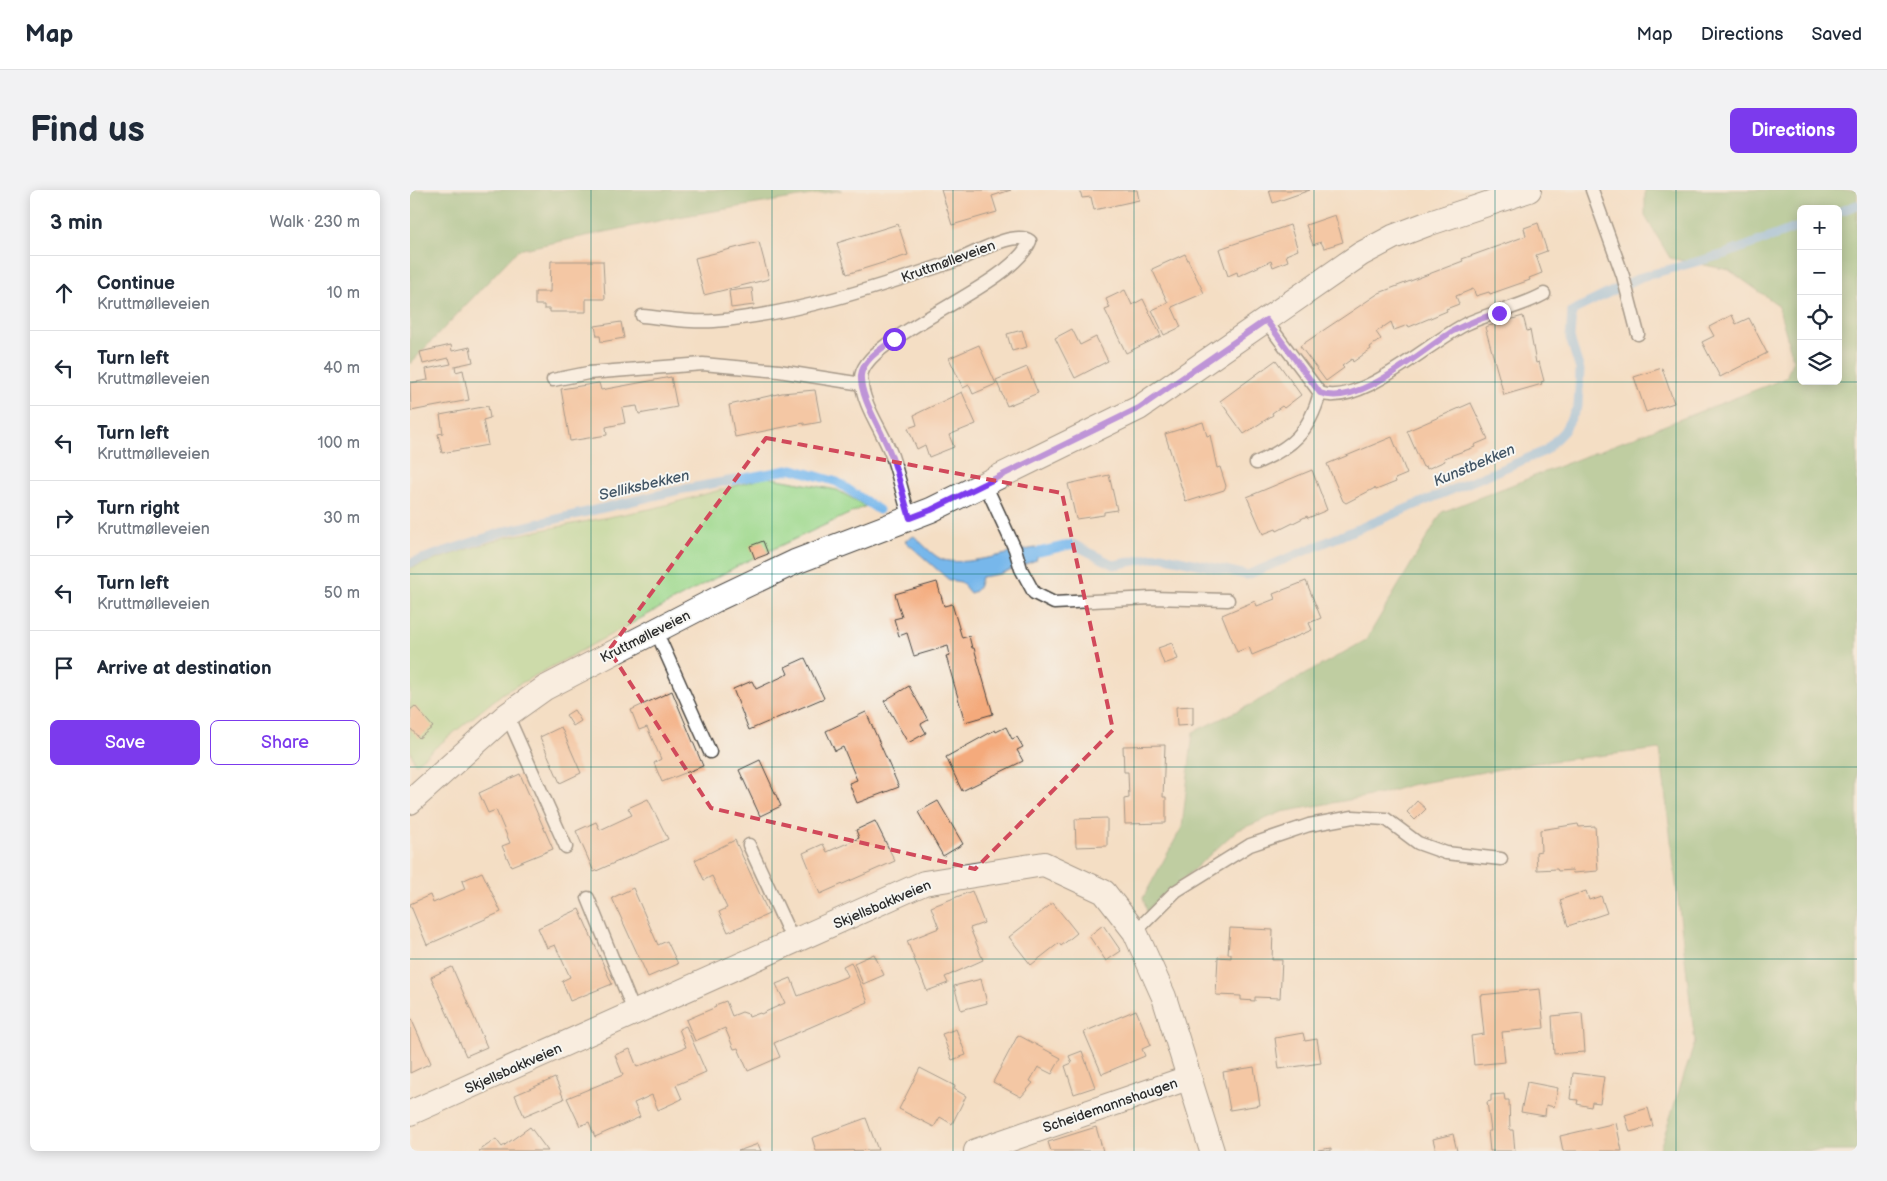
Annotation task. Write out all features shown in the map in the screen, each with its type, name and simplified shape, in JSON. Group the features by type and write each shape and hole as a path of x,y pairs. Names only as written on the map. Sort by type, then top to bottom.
{"street":[{"name":"Kruttmølleveien","path":"410,802 507,715 544,688 795,562 910,518 985,484 1139,408 1362,254 1393,237 1529,190"},
{"name":"Skjellsbakkveien","path":"410,1113 635,1014 924,883 1044,864 1104,892 1135,932 1164,997 1212,1151"},
{"name":"Scheidemannshaugen","path":"976,1151 1188,1078"}],"lane":[{"path":"1592,190 1624,276 1638,334"},
{"name":"Kruttmølleveien","path":"642,316 712,321 774,313 872,288 959,260 1011,238 1025,238 1030,241 1028,247 1001,273 894,339 876,353 864,366 861,375 862,384"},
{"path":"1266,320 1320,393 1335,397 1355,392 1466,324 1529,303 1544,294"},
{"path":"553,380 588,373 703,364 779,371 862,384 868,404 892,456 910,518"},
{"path":"1256,462 1286,447 1307,428 1313,418 1320,393"},
{"path":"985,484 1015,549 1021,570 1034,593 1054,603 1150,598 1228,600"},
{"path":"656,631 710,752"},
{"path":"507,715 566,847"},
{"path":"1135,932 1176,891 1250,846 1309,825 1353,817 1386,819 1418,844 1446,853 1501,859"},
{"path":"749,845 794,942"},
{"path":"588,898 635,1014"}],"highlighted area":[{"path":"766,438 1062,493 1113,730 975,869 711,808 609,650"}],"green space":[{"path":"410,190 842,190 678,217 518,250 410,364"},
{"path":"1645,190 1857,190 1857,1151 1659,1151 1695,1042 1660,749 1535,763 1410,785 1382,794 1282,812 1236,831 1147,912 1143,898 1182,827 1193,732 1252,704 1366,640 1442,512 1786,378 1793,359 1778,305 1729,270 1670,258 1645,216"},
{"path":"767,477 837,490 866,506 743,563 503,693 415,764 410,749 410,568 506,537 655,508"}],"water":[{"path":"914,536 937,557 950,561 961,562 988,558 1036,548 1039,552 1036,560 999,574 981,577 977,589 970,593 961,582 949,580 905,541"}],"building":[{"path":"941,190 1011,190 992,196 997,212 952,225"},
{"path":"1080,190 1137,190 1139,200 1094,210 1091,197 1082,198"},
{"path":"1269,190 1310,190 1273,203"},
{"path":"1335,215 1343,242 1324,248 1321,242 1313,245 1306,225"},
{"path":"1538,223 1547,251 1536,255 1542,273 1529,278 1530,280 1490,294 1489,292 1476,296 1473,289 1456,296 1459,304 1409,327 1408,325 1394,330 1391,322 1376,332 1381,339 1370,347 1371,349 1353,362 1352,359 1342,366 1344,368 1326,381 1300,346 1379,293 1463,261 1462,259 1526,236 1524,228"},
{"path":"898,224 908,255 847,274 837,243"},
{"path":"1290,225 1298,250 1286,255 1288,261 1273,267 1271,261 1238,276 1237,272 1228,276 1219,249"},
{"path":"759,242 769,279 704,295 695,258"},
{"path":"1185,254 1204,293 1172,307 1181,327 1164,335 1152,310 1168,303 1152,269"},
{"path":"551,261 603,261 605,299 586,299 586,312 550,312 550,309 544,309 544,305 535,305 535,292 550,292"},
{"path":"752,288 754,305 731,308 729,291"},
{"path":"1125,290 1132,305 1143,299 1161,336 1126,353 1105,310 1110,308 1106,299"},
{"path":"1732,315 1736,324 1749,318 1767,353 1720,377 1702,342 1714,336 1709,327"},
{"path":"1523,316 1527,331 1530,330 1536,363 1539,362 1544,381 1541,382 1542,384 1504,395 1485,327"},
{"path":"621,322 624,338 601,342 600,336 597,336 595,326"},
{"path":"1072,329 1080,345 1096,337 1108,361 1075,378 1055,338"},
{"path":"1022,330 1027,347 1012,351 1007,334"},
{"path":"451,345 452,351 470,347 473,362 455,366 456,372 463,370 469,400 411,411 410,383 428,380 426,369 451,364 449,358 423,364 420,352"},
{"path":"979,345 996,384 973,394 969,385 963,388 949,358"},
{"path":"1276,360 1301,395 1284,408 1282,406 1272,413 1273,415 1244,434 1220,401"},
{"path":"1027,367 1038,393 1007,406 996,380"},
{"path":"1662,368 1674,403 1646,412 1634,377"},
{"path":"671,377 677,407 639,414 637,406 622,408 625,423 606,427 607,435 570,441 561,389 599,383 601,390"},
{"path":"815,390 821,422 804,425 804,423 735,437 729,405 782,393"},
{"path":"962,392 976,424 949,435 954,447 929,457 925,445 917,449 908,428 917,425 914,415"},
{"path":"1471,403 1488,439 1474,445 1475,447 1444,458 1445,461 1427,469 1426,466 1423,467 1407,431"},
{"path":"488,406 490,418 483,420 488,445 442,453 438,434 443,433 440,415"},
{"path":"1203,422 1207,436 1210,435 1217,468 1220,467 1226,486 1224,490 1186,502 1165,434"},
{"path":"1392,437 1407,474 1395,479 1396,482 1376,490 1375,488 1346,503 1343,501 1327,464"},
{"path":"1312,470 1327,510 1308,518 1307,516 1277,531 1276,529 1263,534 1247,497"},
{"path":"1109,475 1117,510 1104,512 1104,515 1076,519 1068,484"},
{"path":"763,541 768,554 755,559 750,546"},
{"path":"1306,581 1321,618 1309,623 1312,630 1252,655 1249,647 1237,652 1222,615 1255,601 1257,606 1275,599 1273,594"},
{"path":"937,582 944,606 952,604 962,638 969,636 993,714 965,722 946,656 950,655 948,646 914,656 907,633 899,636 894,619 902,617 895,594"},
{"path":"1172,643 1178,659 1164,664 1158,648"},
{"path":"805,658 824,698 749,730 733,689 752,681 756,689 788,674 785,667"},
{"path":"909,686 928,720 921,724 926,733 908,743 884,701"},
{"path":"672,691 703,766 662,782 654,763 661,759 647,727 639,730 631,710"},
{"path":"415,706 433,727 419,738 410,728 410,710"},
{"path":"1193,706 1193,725 1177,726 1176,707"},
{"path":"574,710 581,721 573,726 566,715"},
{"path":"866,712 899,787 857,803 849,783 857,780 843,747 835,751 826,731"},
{"path":"561,727 581,773 560,783 540,737"},
{"path":"1006,727 1012,739 1017,737 1023,747 1017,750 1023,761 962,791 946,757 995,730 996,732"},
{"path":"1165,745 1163,797 1166,797 1166,823 1125,824 1124,799 1129,798 1128,772 1124,772 1123,746"},
{"path":"760,760 781,806 760,816 739,770"},
{"path":"520,774 553,849 511,866 502,846 510,843 496,810 488,813 479,793"},
{"path":"648,799 668,839 594,872 576,831 596,822 600,830 632,815 628,808"},
{"path":"938,801 963,844 943,856 918,812"},
{"path":"1417,801 1426,809 1415,820 1407,812"},
{"path":"1107,818 1107,846 1076,847 1075,819"},
{"path":"875,821 895,861 820,894 803,853 823,844 827,852 859,838 856,830"},
{"path":"1578,824 1579,827 1595,826 1598,871 1573,873 1572,870 1537,870 1536,852 1541,851 1540,830"},
{"path":"735,840 769,914 728,932 719,912 727,908 712,876 704,880 695,860"},
{"path":"482,872 501,912 427,945 410,904 430,895 433,903 465,889 462,881"},
{"path":"633,888 658,945 667,941 678,964 648,977 612,898"},
{"path":"972,891 984,923 970,928 983,960 945,977 948,983 927,991 907,941 939,928 931,907"},
{"path":"1586,891 1589,900 1601,896 1607,913 1568,926 1560,900"},
{"path":"1053,903 1077,933 1061,946 1059,943 1031,965 1009,937"},
{"path":"579,909 612,984 570,1001 562,981 570,977 555,945 547,948 538,928"},
{"path":"1103,925 1121,951 1106,961 1089,936"},
{"path":"1230,928 1273,930 1272,960 1282,960 1280,998 1255,997 1255,1001 1241,1000 1241,996 1216,995 1218,957 1231,958 1231,954 1228,954"},
{"path":"874,954 884,975 863,984 854,963"},
{"path":"851,962 868,1002 774,1043 780,1057 748,1071 738,1048 734,1049 725,1028 695,1041 686,1020 726,1001 732,1016 742,1012 748,1014 749,1017 761,1014 785,1003 776,984 791,978 798,996 848,976 843,966"},
{"path":"452,967 487,1047 466,1056 431,977"},
{"path":"981,979 987,1003 961,1010 954,986"},
{"path":"1540,989 1544,1028 1502,1032 1505,1062 1474,1065 1471,1036 1484,1034 1480,995"},
{"path":"1136,1010 1151,1045 1142,1049 1145,1056 1102,1074 1084,1032"},
{"path":"1582,1013 1585,1052 1554,1054 1552,1016"},
{"path":"410,1016 431,1063 410,1073"},
{"path":"686,1026 706,1072 676,1085 682,1099 658,1110 652,1095 634,1103 640,1117 595,1137 589,1122 580,1126 567,1098 623,1075 615,1055 630,1049 637,1067 686,1047 679,1029"},
{"path":"956,1029 966,1055 952,1060 942,1034"},
{"path":"1303,1033 1305,1041 1317,1039 1321,1063 1279,1069 1275,1038"},
{"path":"1018,1035 1061,1058 1052,1074 1038,1067 1030,1081 1033,1083 1021,1097 993,1082"},
{"path":"1082,1051 1095,1087 1074,1094 1065,1066 1072,1063 1069,1056"},
{"path":"1254,1067 1260,1105 1230,1110 1223,1072"},
{"path":"920,1068 955,1086 954,1089 966,1096 952,1124 940,1117 934,1127 899,1109"},
{"path":"1573,1073 1604,1077 1600,1103 1592,1102 1591,1107 1577,1104 1578,1100 1570,1099"},
{"path":"555,1078 564,1099 524,1116 515,1095"},
{"path":"1527,1082 1558,1088 1554,1107 1546,1105 1545,1116 1521,1112"},
{"path":"1504,1094 1505,1100 1509,1100 1510,1130 1513,1130 1515,1151 1490,1151 1488,1131 1491,1131 1487,1102 1491,1101 1491,1095"},
{"path":"1648,1108 1653,1126 1630,1132 1625,1115"},
{"path":"866,1118 878,1150 816,1151 812,1138"},
{"path":"1616,1123 1622,1151 1563,1151 1560,1136"},
{"path":"530,1127 548,1151 479,1151 496,1139 502,1147"},
{"path":"1096,1127 1103,1151 1051,1151 1048,1142"},
{"path":"1453,1134 1457,1151 1436,1151 1433,1139"},
{"path":"758,1144 761,1151 738,1151"},
{"path":"1331,1148 1331,1151 1318,1151 1318,1150"}],"waterway":[{"name":"Kunstbekken","path":"1842,211 1857,205"},
{"name":"Kunstbekken","path":"1039,552 1073,544 1114,565 1161,556 1247,575 1545,451 1564,431 1578,406 1580,370 1570,338 1572,311 1641,277 1725,254 1797,227"},
{"name":"Selliksbekken","path":"410,563 506,531 679,490 793,469 837,482 879,510"}],"route":[{"path":"894,339 876,353 864,366 861,375 868,404 879,424 892,456 910,518 931,510 1139,408 1266,320 1307,378 1320,393 1335,397 1355,392 1372,384 1466,324 1499,313"}]}
